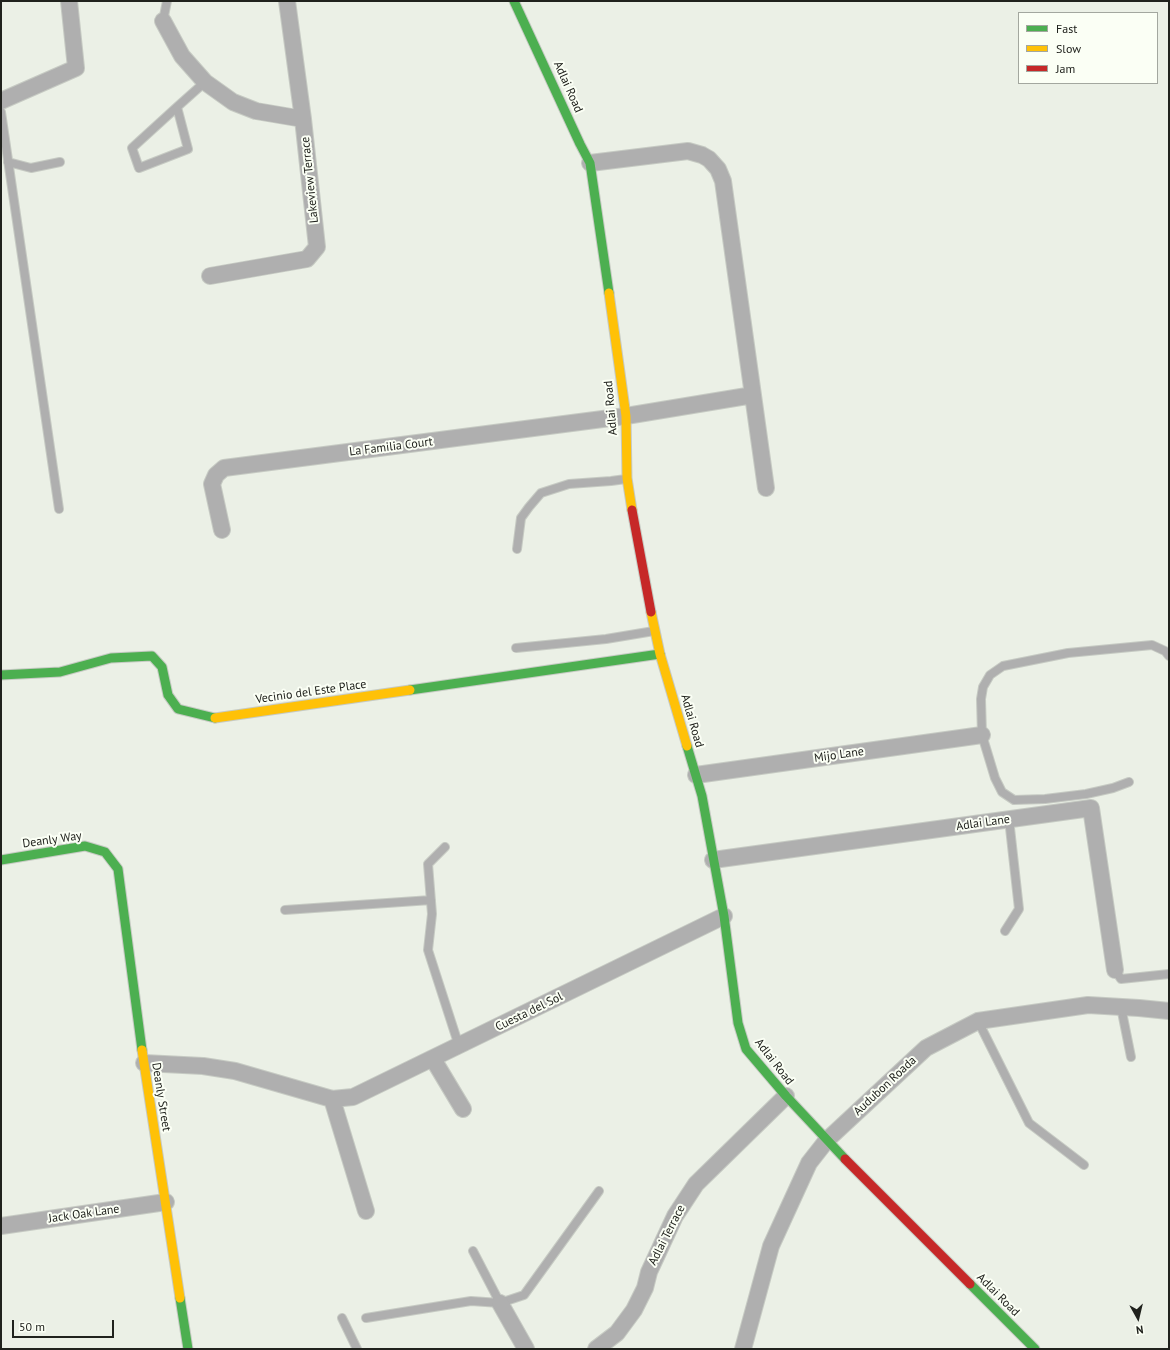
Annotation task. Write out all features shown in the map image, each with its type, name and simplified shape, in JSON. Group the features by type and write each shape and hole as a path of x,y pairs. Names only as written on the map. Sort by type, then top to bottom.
{"street":[{"path":"1,101 76,68 69,1"},
{"name":"Lakeview Terrace","path":"210,276 307,259 317,247 303,119 287,1"},
{"name":"Adlai Road","path":"514,1 590,163 626,416 627,478 645,584 660,654 702,796 724,916 738,1023 746,1049 786,1096 827,1140 1035,1349"},
{"path":"163,21 182,56 205,82 233,102 256,111 303,119"},
{"path":"590,163 688,151 702,155 709,159 718,169 723,181 766,488"},
{"name":"La Familia Court","path":"222,530 212,484 216,475 224,468 626,416 753,395"},
{"name":"Vecinio del Este Place","path":"1,676 60,672 111,658 152,656 162,667 168,695 178,709 216,718 660,654"},
{"name":"Mijo Lane","path":"696,775 982,735"},
{"name":"Adlai Lane","path":"713,860 1091,808 1115,970"},
{"name":"Deanly Way","path":"1,860 85,846 105,852"},
{"name":"Deanly Street","path":"105,852 118,869 144,1063 188,1349"},
{"name":"Cuesta del Sol","path":"144,1063 204,1066 235,1071 332,1099 353,1097 724,916"},
{"name":"Audubon Roada","path":"743,1349 771,1246 809,1163 827,1140 926,1048 978,1021 1088,1005 1169,1011"},
{"path":"433,1059 463,1109"},
{"name":"Adlai Terrace","path":"596,1349 617,1333 634,1310 645,1288 649,1272 675,1216 696,1184 786,1096"},
{"path":"332,1099 366,1211"},
{"name":"Jack Oak Lane","path":"1,1226 166,1202"},
{"path":"500,1303 526,1349"}],"lane":[{"path":"163,21 167,1"},
{"path":"177,107 188,149 139,168 132,148 177,107 205,82"},
{"path":"1,112 59,509"},
{"path":"8,162 30,168 60,162"},
{"path":"517,549 521,518 541,493 569,484 611,481 627,478"},
{"path":"516,648 606,639 655,630"},
{"path":"1129,782 1113,788 1086,794 1045,799 1014,800 1002,792 995,778 982,735 981,699 983,686 990,674 1003,666 1068,653 1152,645 1159,647 1169,656"},
{"path":"1005,931 1019,909 1009,819"},
{"path":"445,847 428,864 432,914 428,950 459,1046"},
{"path":"285,910 431,900"},
{"path":"1115,970 1121,979 1169,974"},
{"path":"1121,1007 1131,1057"},
{"path":"978,1021 1029,1123 1084,1165"},
{"path":"366,1318 472,1301 500,1303 524,1295 599,1190"},
{"path":"473,1251 500,1303"},
{"path":"342,1318 357,1349"}],"traffic: fast":[{"path":"514,1 590,163 609,293"},
{"path":"410,690 660,654"},
{"path":"1,675 60,672 111,658 152,656 162,667 168,695 178,709 215,718"},
{"path":"687,746 702,796 724,916 738,1023 746,1049 786,1096 845,1159"},
{"path":"1,860 85,846 105,852 118,869 142,1050"},
{"path":"970,1284 1035,1349"},
{"path":"180,1298 188,1349"}],"traffic: slow":[{"path":"609,293 626,416 627,478 632,510"},
{"path":"651,612 660,654 687,746"},
{"path":"215,718 410,690"},
{"path":"142,1050 180,1298"}],"traffic: jam":[{"path":"632,510 651,612"},
{"path":"845,1159 970,1284"}]}
